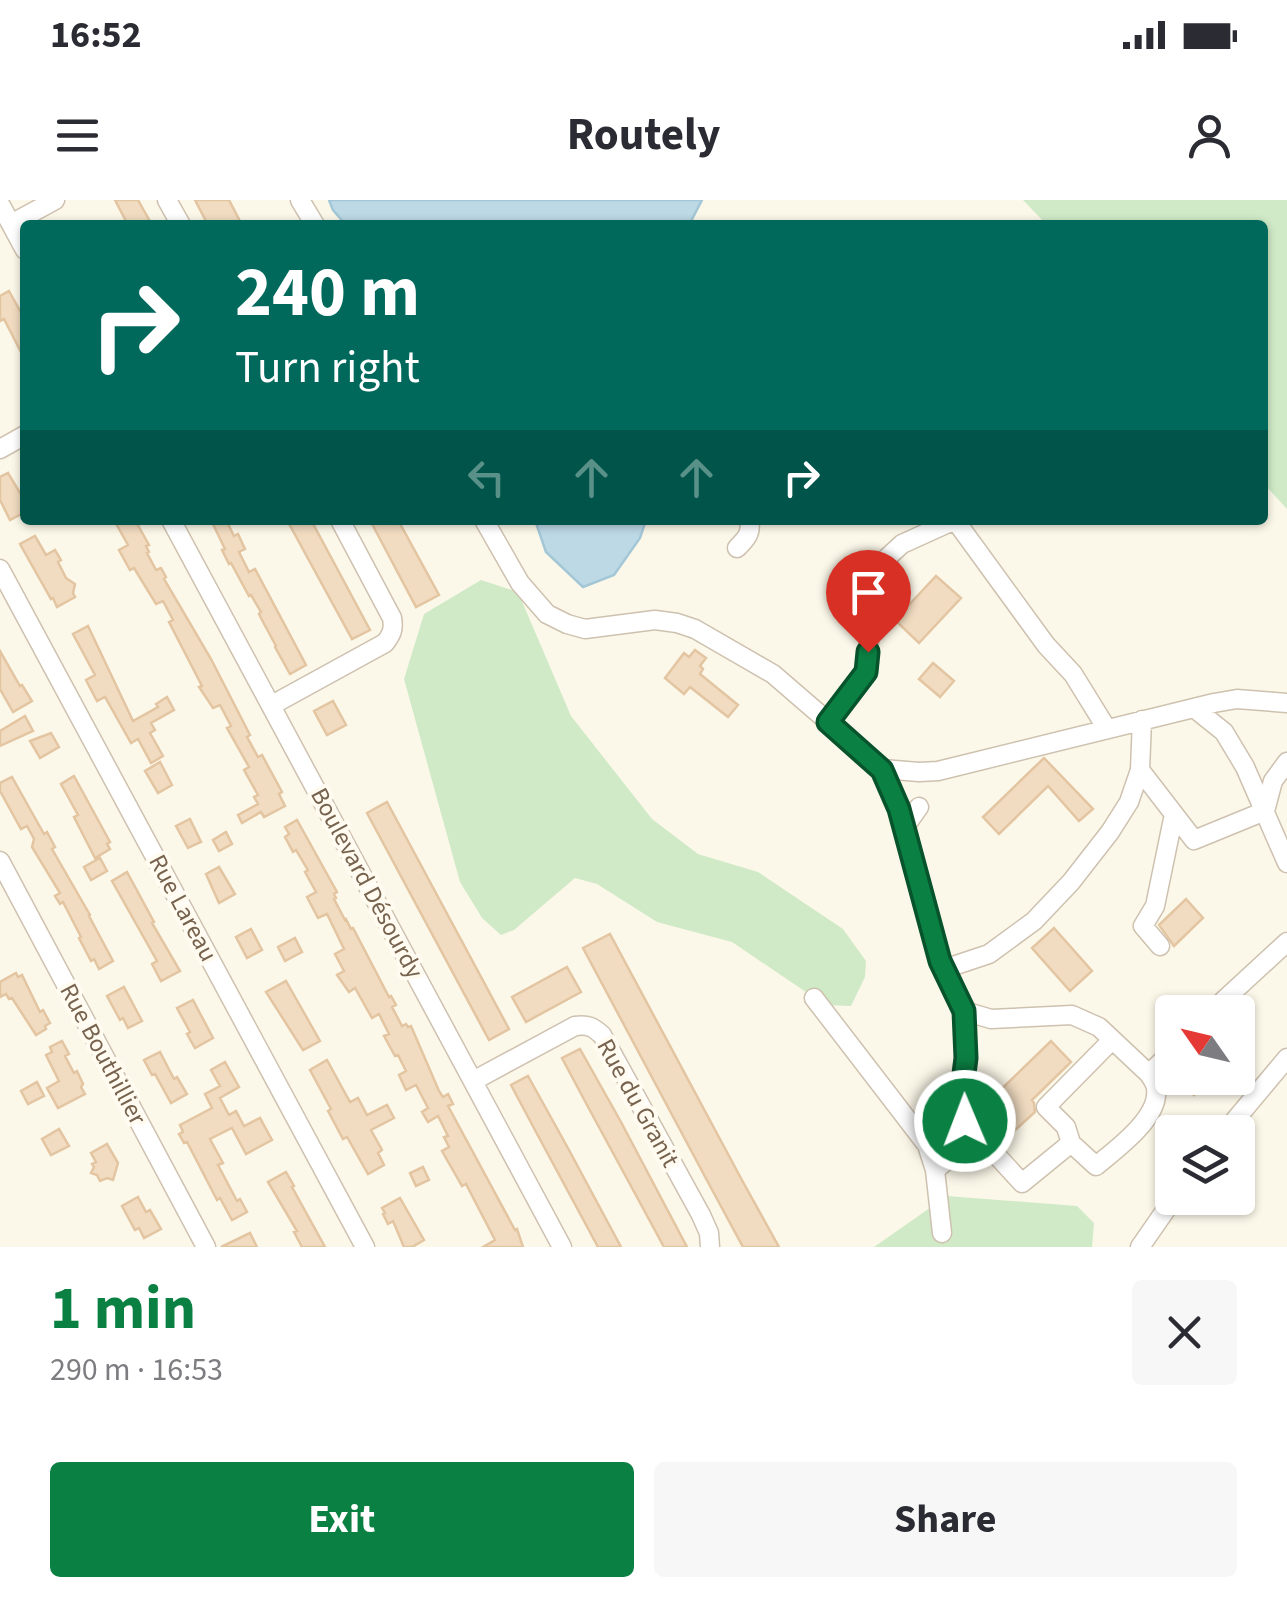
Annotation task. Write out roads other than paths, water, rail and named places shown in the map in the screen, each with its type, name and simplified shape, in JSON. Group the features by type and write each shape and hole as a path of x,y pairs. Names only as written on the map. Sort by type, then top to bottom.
{"street":[{"path":"11,224 55,200"},
{"path":"0,204 20,241"},
{"name":"Boulevard Désourdy","path":"174,525 562,1247"},
{"path":"272,705 385,644 394,629 392,618 343,525"},
{"path":"487,525 520,583 547,614 585,629 655,620 695,630 772,674 882,770 904,828 944,969 964,1011 966,1058 960,1105 965,1121 1022,1182 1070,1143"},
{"path":"737,548 747,539 749,525"},
{"path":"828,722 866,672 870,585 877,567 902,544 944,525"},
{"path":"959,525 1046,645 1073,674 1107,729"},
{"name":"Rue Lareau","path":"0,569 8,606 365,1247"},
{"path":"882,770 938,771 1237,699 1287,704"},
{"path":"1194,708 1224,732 1246,767 1287,862"},
{"path":"944,969 989,954 1034,922 1072,882 1129,802 1140,770 1142,720"},
{"path":"1264,811 1272,781 1287,762"},
{"path":"1140,770 1194,840 1264,811"},
{"path":"904,828 919,807"},
{"path":"1160,946 1143,926 1155,906 1174,814"},
{"name":"Rue Bouthillier","path":"0,861 206,1247"},
{"path":"1229,995 1287,942"},
{"path":"814,998 926,1145 935,1170 942,1234"},
{"path":"964,1011 992,1019 1072,1014 1099,1027 1149,1074 1156,1090 1152,1108 1134,1134 1096,1166 1070,1143 1066,1127 1046,1108 1112,1040"},
{"name":"Rue du Granit","path":"473,1081 575,1026 594,1028 602,1035 701,1216 710,1233 710,1247"},
{"path":"1239,1115 1287,1058"},
{"path":"1149,1074 1155,1068"},
{"path":"935,1170 978,1135"},
{"path":"1140,1247 1162,1215"}],"water":[{"path":"329,200 702,200 692,220 342,220"},
{"path":"537,525 644,525 640,538 614,575 583,587 546,552"}]}
